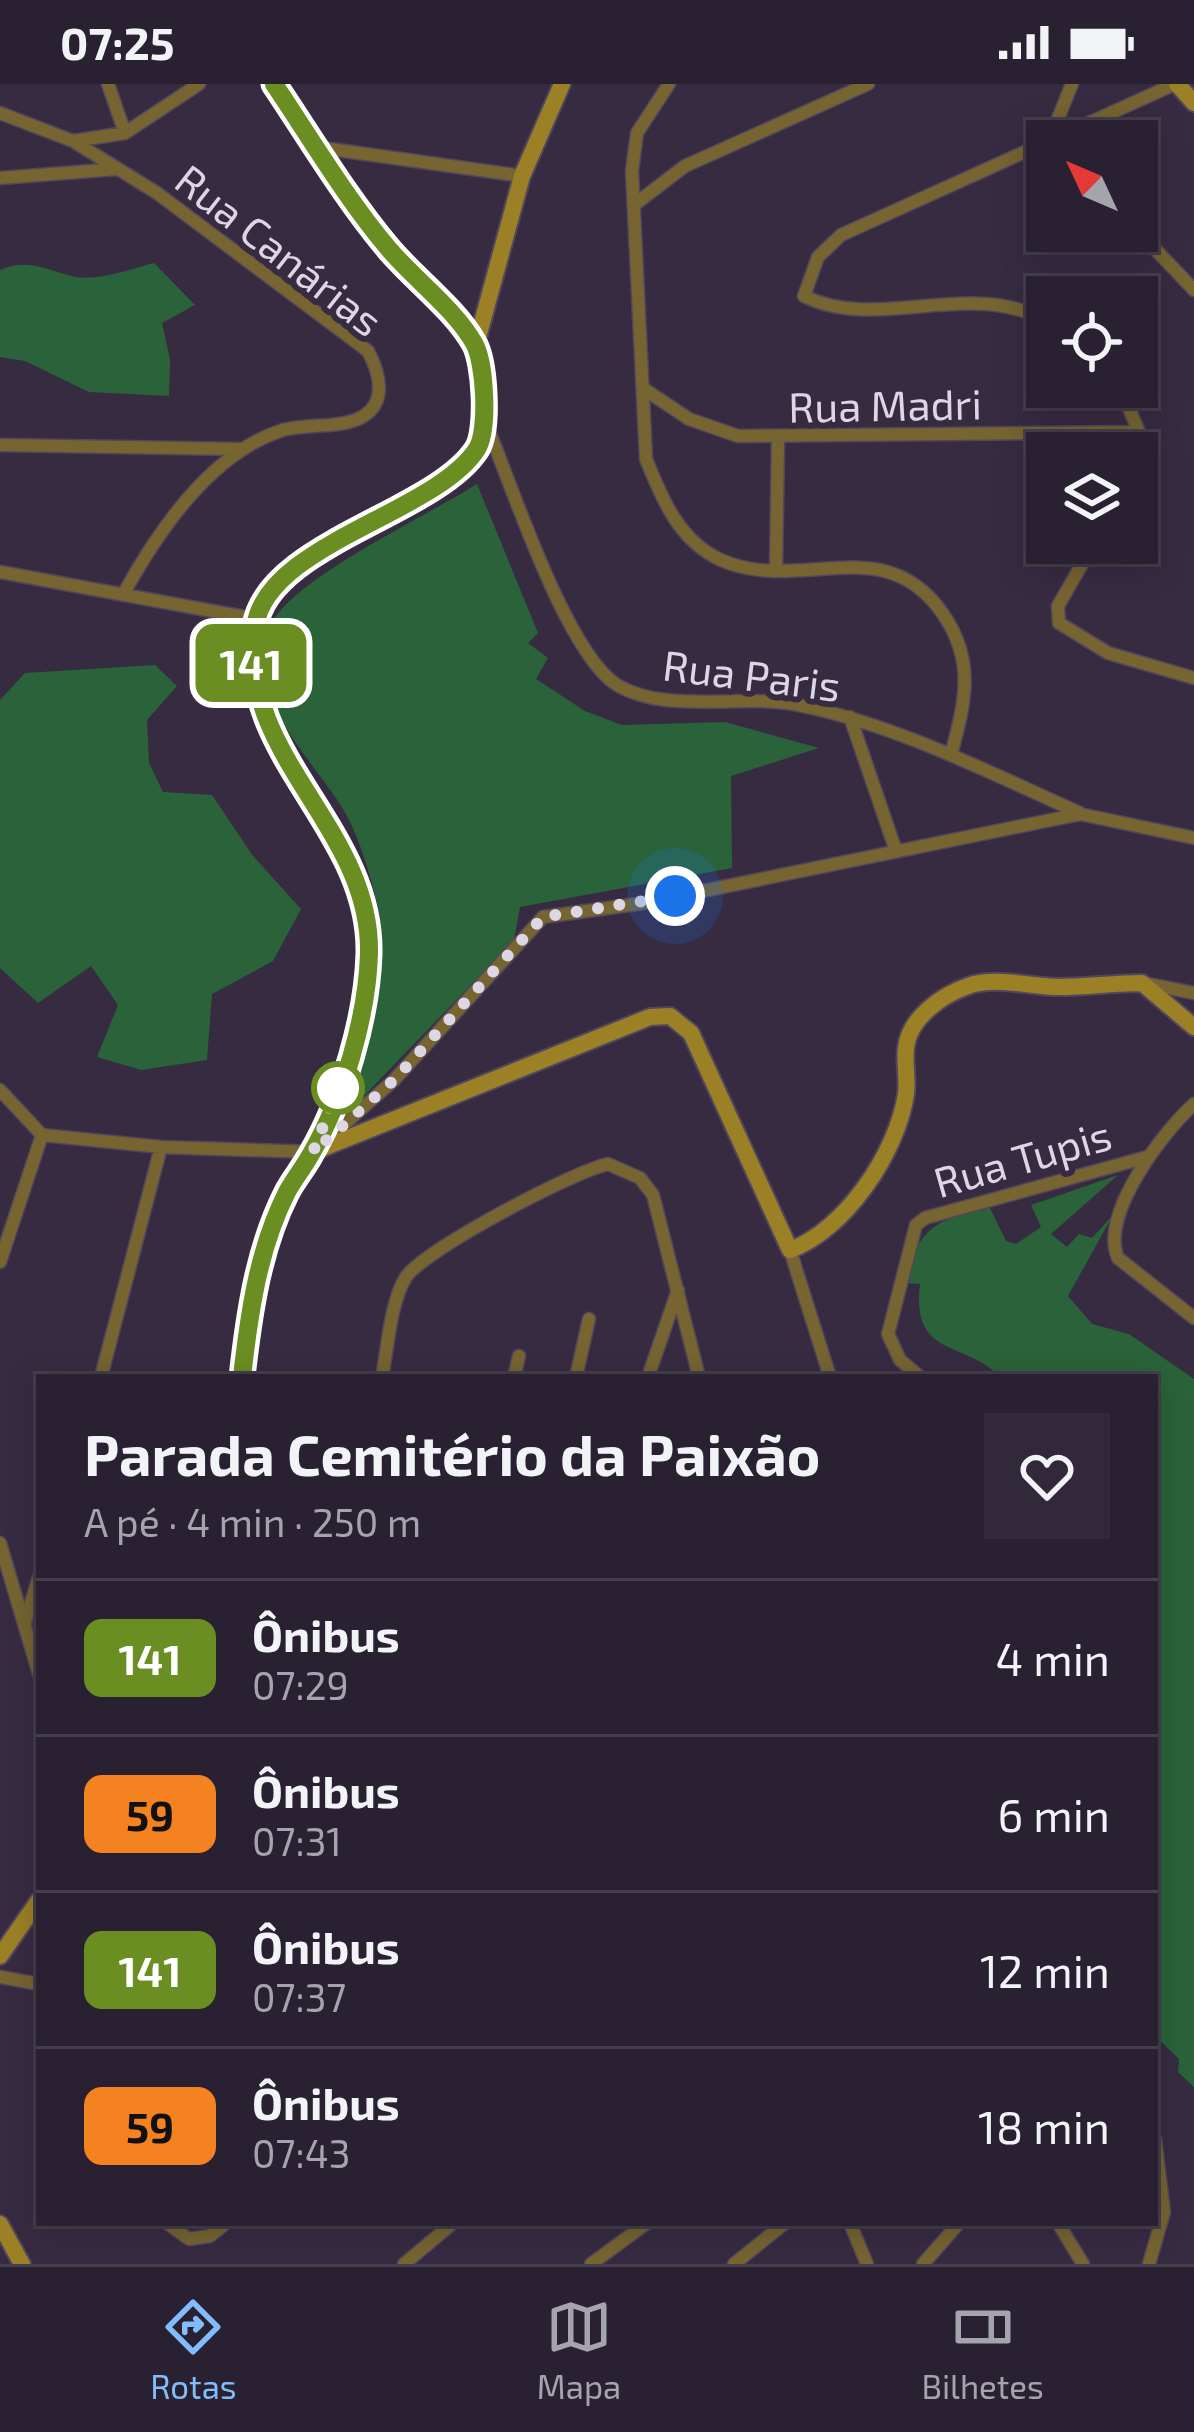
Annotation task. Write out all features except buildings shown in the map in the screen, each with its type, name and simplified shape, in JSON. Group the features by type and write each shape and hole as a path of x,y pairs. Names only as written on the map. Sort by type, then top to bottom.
{"main road":[{"path":"274,84 385,244 476,345"},
{"path":"243,1374 264,1252 286,1194 313,1152 349,1052 369,950 361,898 338,846 316,803 279,753 257,702 250,666 256,619 304,561 451,475 477,448 487,426 476,345 522,176 562,84"},
{"path":"1176,84 1194,103"},
{"path":"313,1152 650,1017 670,1016 691,1033 790,1250 820,1239 843,1219 862,1187 898,1123 906,1094 905,1045 932,1005 974,983 1061,987 1142,982 1194,1027"},
{"path":"0,1956 36,1904"},
{"path":"0,2224 22,2264"}],"street":[{"path":"108,84 124,134"},
{"path":"73,141 124,134 199,84"},
{"path":"669,84 637,133 634,205 646,459 681,528 726,562 776,569 891,570 910,576 953,629 967,665 968,694 951,755"},
{"path":"634,205 685,166 868,84"},
{"path":"1058,120 1072,84"},
{"path":"1096,120 1176,84"},
{"name":"Rua Canárias","path":"0,113 73,141 118,169 368,352 377,370 375,403 361,418 283,430 239,449 174,517 124,592"},
{"path":"316,147 522,176"},
{"path":"1026,151 841,236 818,257 804,296 837,306 995,304 1026,315"},
{"path":"0,178 118,169"},
{"path":"1158,252 1194,290"},
{"name":"Rua Madri","path":"644,389 712,429 778,439 1026,434"},
{"path":"1129,408 1139,432"},
{"name":"Rua Paris","path":"487,426 578,642 616,685 640,694 792,704 850,717 951,755 1080,814"},
{"path":"776,569 778,439"},
{"path":"0,445 239,449"},
{"path":"1082,564 1058,606 1059,623 1108,653 1194,678"},
{"path":"0,572 256,619"},
{"path":"850,717 895,848"},
{"path":"0,1090 42,1135 161,1147 313,1152 394,1080 543,917 644,903 895,848 1080,814 1194,838"},
{"path":"1142,982 1194,993"},
{"path":"1194,1104 1147,1156 1113,1233 1113,1247 1126,1266 1194,1318"},
{"path":"0,1262 42,1135"},
{"path":"102,1374 161,1147"},
{"name":"Rua Tupis","path":"916,1374 900,1360 888,1334 891,1304 916,1225 1147,1156"},
{"path":"383,1374 401,1288 420,1262 564,1177 608,1164 640,1178 653,1196 698,1374"},
{"path":"790,1250 829,1374"},
{"path":"649,1374 678,1288"},
{"path":"577,1374 589,1319"},
{"path":"515,1374 519,1356"},
{"path":"0,1543 36,1665"},
{"path":"24,1624 36,1586"},
{"path":"0,1977 36,1983"},
{"path":"1149,2264 1164,2212 1158,2163"},
{"path":"171,2226 189,2239 210,2236 222,2226"},
{"path":"404,2264 449,2226"},
{"path":"591,2264 642,2226"},
{"path":"734,2264 781,2226"},
{"path":"851,2226 867,2264"},
{"path":"922,2264 956,2226"},
{"path":"1060,2226 1083,2264"}],"green space":[{"path":"154,263 195,305 162,323 170,360 169,396 89,392 25,361 0,357 0,270 29,265 85,278"},
{"path":"477,484 538,633 528,643 548,658 536,679 585,711 622,725 725,722 819,748 731,776 732,868 520,907 514,940 365,1095 352,1082 379,969 377,903 347,816 271,698 263,672 263,646 273,621 309,585"},
{"path":"155,665 177,686 147,720 149,763 163,792 212,795 253,856 301,909 273,961 212,994 207,1060 141,1070 97,1057 118,1005 91,966 38,1003 0,968 0,700 25,673"},
{"path":"1118,1175 1051,1234 1067,1247 1079,1234 1092,1238 1113,1215 1068,1296 1092,1324 1129,1334 1194,1379 1194,2087 1178,2072 1179,2059 1158,2039 1158,1374 996,1374 932,1337 919,1308 920,1284 905,1283 916,1249 942,1222 989,1206 1006,1241 1016,1244 1041,1227 1031,1205"}],"bus line":[{"name":"141","path":"242,1374 264,1252 286,1194 313,1152 339,1086 364,1000 369,950 361,898 338,846 316,803 279,753 257,702 250,666 256,619 274,591 304,561 440,484 477,448 487,426 476,345 385,244 274,84"}],"route":[{"path":"338,1088 313,1152 394,1080 543,917 675,896"}]}
